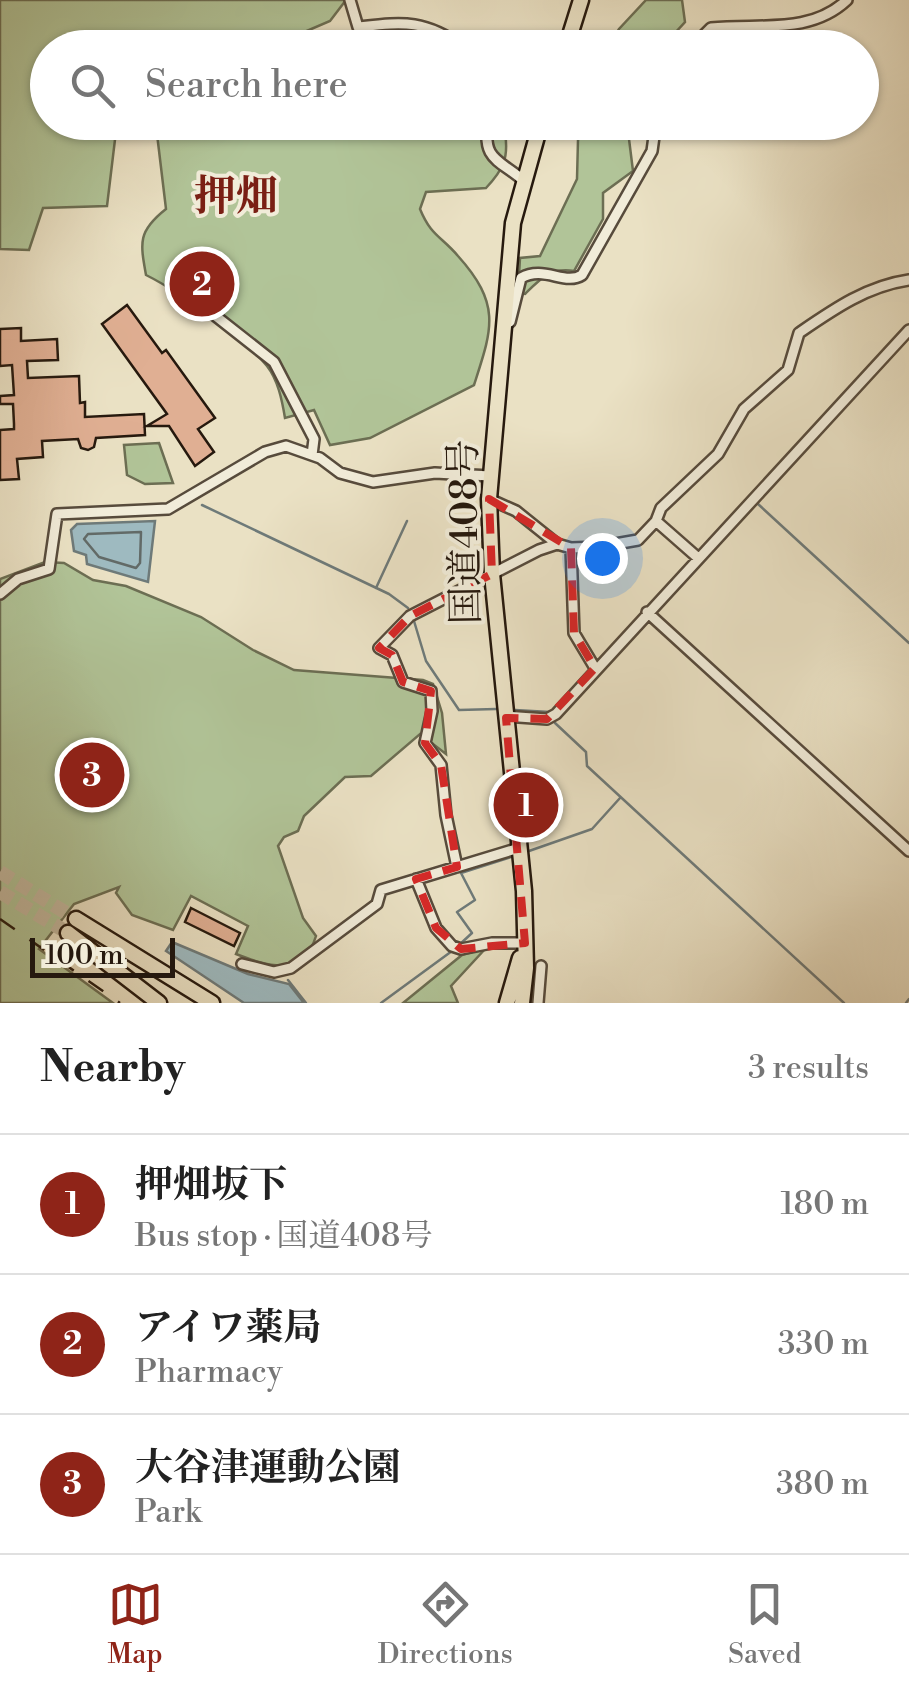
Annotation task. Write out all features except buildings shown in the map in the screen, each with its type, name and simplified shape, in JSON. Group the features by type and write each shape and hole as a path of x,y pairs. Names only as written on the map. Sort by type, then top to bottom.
{"highway":[{"path":"572,30 581,0"},
{"name":"国道408号","path":"522,1003 526,968 519,848 488,499 510,251 523,180 536,140"},
{"path":"159,1003 89,946 72,926 97,932 212,1003"},
{"name":"国道408号","path":"507,1003 525,943"}],"street":[{"path":"350,0 358,28 387,22 414,23 436,30"},
{"path":"710,30 809,24 847,0"},
{"path":"486,140 490,153 523,180"},
{"path":"500,371 521,278 532,272 574,280 582,275 652,152 654,140"},
{"path":"488,499 516,511 557,544 570,548 638,540 661,508 718,454 744,408 788,370 800,332 855,296 909,280"},
{"path":"208,310 274,362 314,439 312,455"},
{"path":"506,716 547,719 556,714 909,330"},
{"path":"0,594 18,580 49,569 57,514 168,509 276,448 286,446 312,455 340,473 373,482 435,473 490,476"},
{"path":"656,520 697,557"},
{"path":"458,867 446,815 442,765 425,742 432,711 431,691 403,682 392,655 379,648 410,616 557,544"},
{"path":"570,548 574,634 595,668"},
{"path":"647,612 909,850"},
{"path":"242,964 274,972 291,968 377,904 381,890 519,848"},
{"path":"416,879 436,928 456,947 525,943"},
{"path":"538,1003 540,966"}],"highlighted area":[{"path":"489,499 571,548 574,633 595,668 547,719 506,718 525,943 461,949 436,928 416,879 457,867 441,765 425,743 431,691 403,682 392,655 379,648 410,616 492,574"}],"green space":[{"path":"0,0 346,0 330,21 309,30 30,30 30,140 115,140 107,206 43,208 29,250 0,249"},
{"path":"646,0 682,0 685,22 678,30 619,29"},
{"path":"158,140 506,140 501,169 486,188 426,192 420,209 432,230 472,273 487,304 488,332 474,385 370,438 330,445 314,410 285,418 274,378 256,354 210,316 146,275 143,238 150,224 166,209"},
{"path":"578,140 629,140 633,171 603,193 603,219 574,271 552,273 525,294 518,293 520,258 540,256 577,179"},
{"path":"159,443 173,483 145,484 127,475 124,445"},
{"path":"45,562 64,563 93,580 126,586 201,617 294,670 433,684 442,713 446,754 420,734 371,776 345,777 304,816 298,831 284,837 278,846 303,918 316,936 302,959 283,966 236,954 248,926 191,896 173,930 132,915 116,893 119,887 74,904 39,949 113,1003 0,1003 0,579"},
{"path":"486,948 451,986 458,1003 403,1003 462,955"}],"water":[{"path":"155,521 148,582 87,564 86,555 74,551 71,530 77,524"},
{"path":"172,942 248,974 289,984 304,1003 244,1003 166,951"}],"waterway":[{"path":"758,504 909,643"},
{"path":"202,505 389,594 408,608"},
{"path":"376,588 407,521"},
{"path":"414,621 426,661 459,710 496,709"},
{"path":"515,710 550,712"},
{"path":"555,723 586,752 587,766 844,1003"},
{"path":"529,851 592,829 620,798"},
{"path":"458,946 472,933 457,912 475,900 461,873 511,857"},
{"path":"381,1003 452,951"},
{"path":"288,980 306,1003"},
{"path":"906,1003 909,999"}],"tunnel":[{"path":"0,872 76,919"},
{"path":"0,892 68,933"}],"railway":[{"path":"0,919 120,1003"}],"place":[{"name":"アイワ薬局","path":"202,284"},
{"name":"大谷津運動公園","path":"92,775"},
{"name":"押畑坂下","path":"526,805"}],"district":[{"name":"押畑","path":"236,195"}]}
